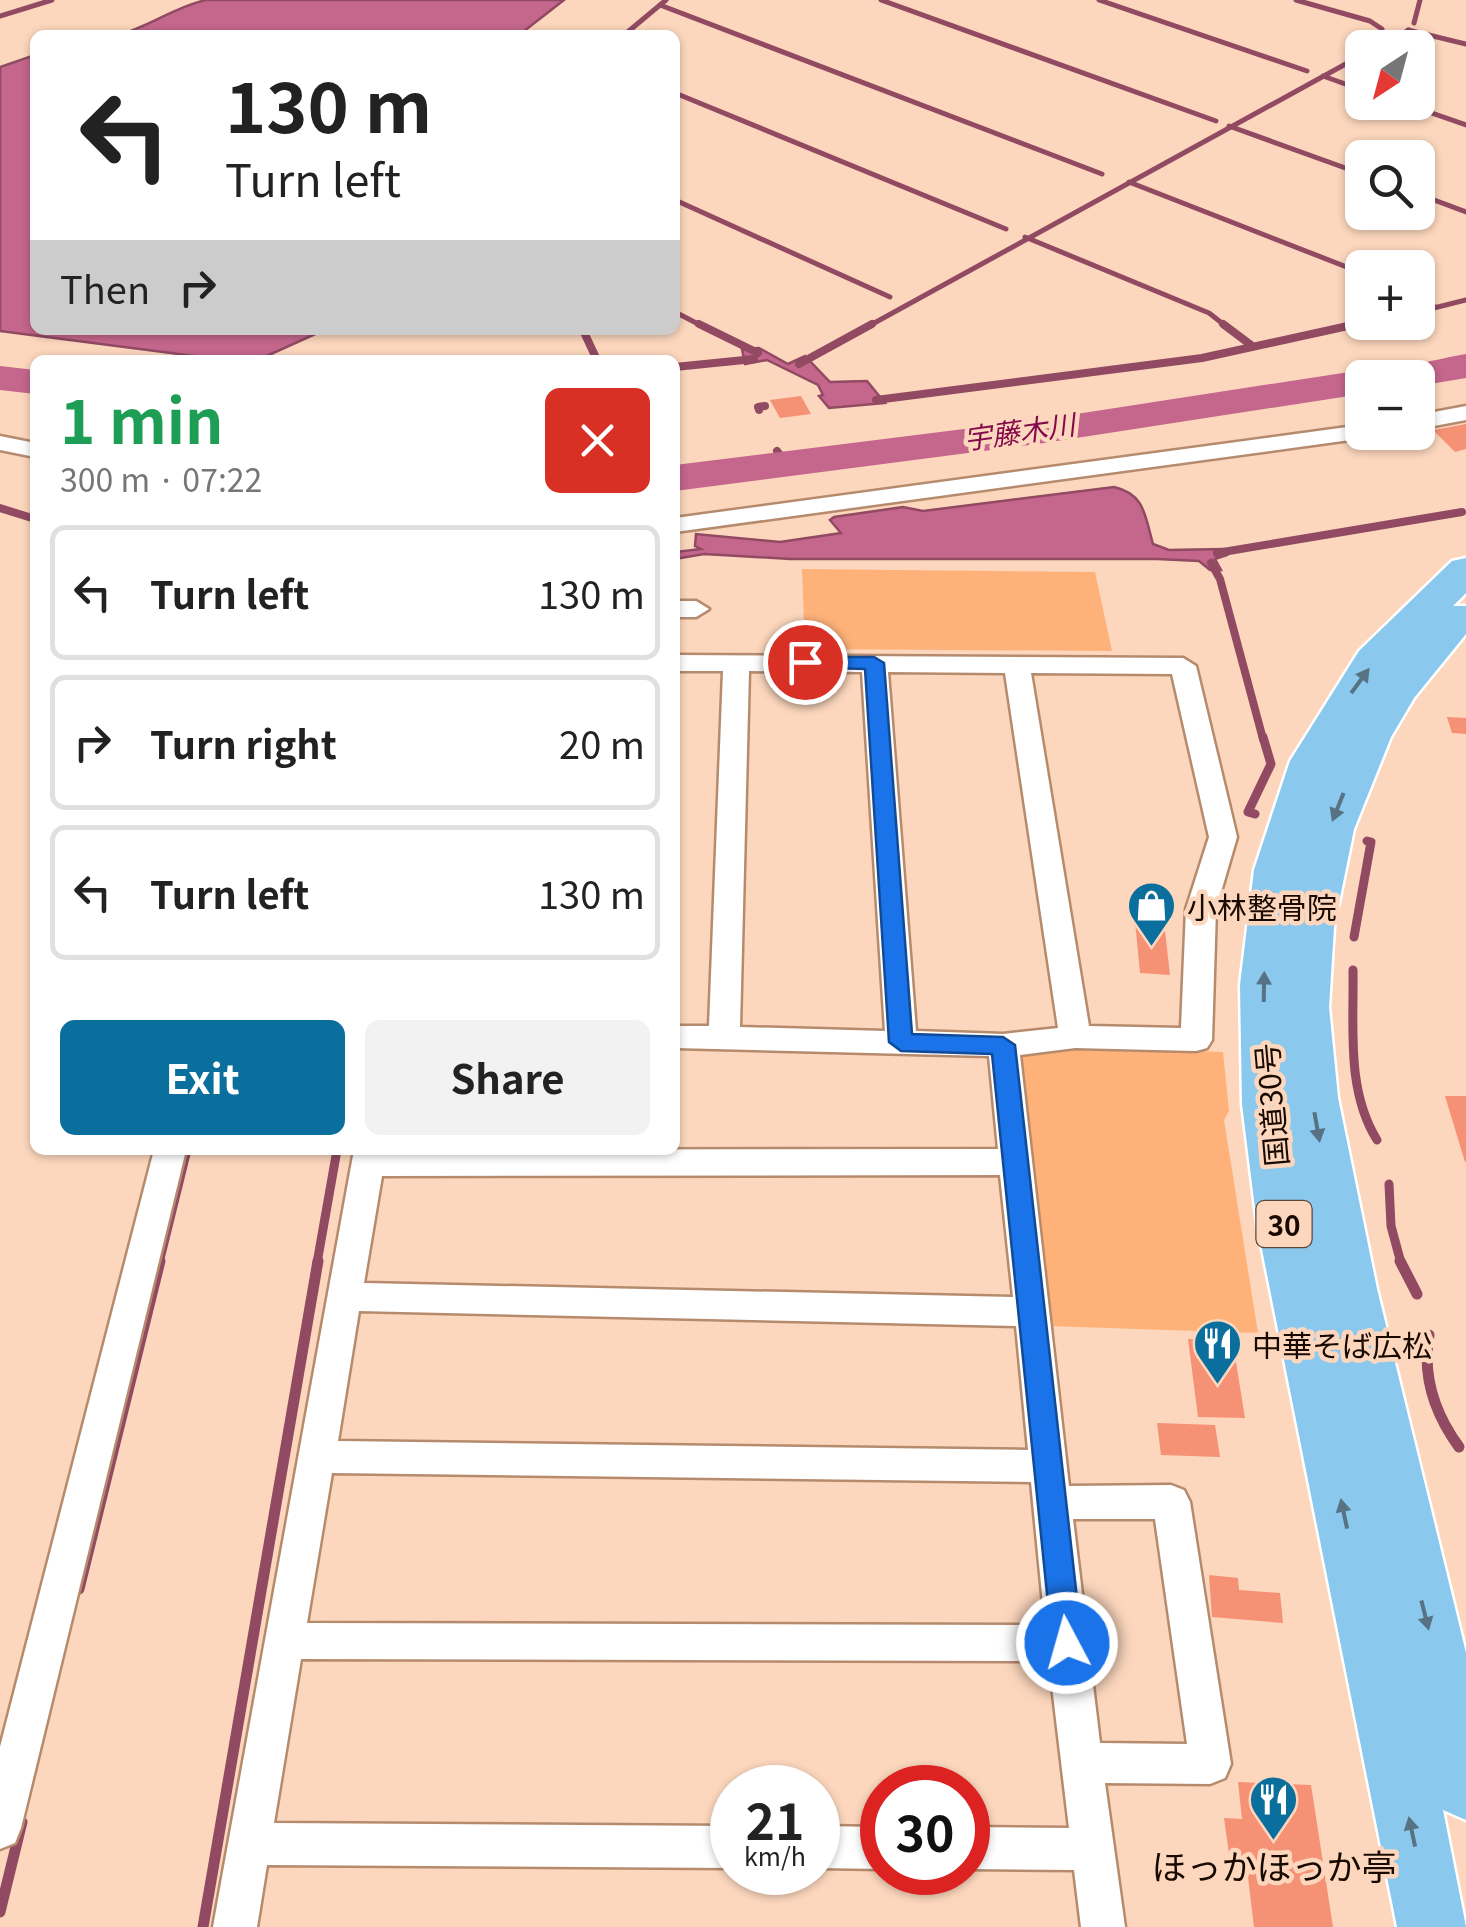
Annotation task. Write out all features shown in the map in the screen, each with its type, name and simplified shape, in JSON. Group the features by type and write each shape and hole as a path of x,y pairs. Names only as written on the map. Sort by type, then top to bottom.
{"highway":[{"name":"国道30号","path":"1433,1927 1297,1295 1278,1187 1263,1060 1264,970 1285,844 1300,792 1324,740 1378,656 1444,586 1466,570"},
{"name":"国道30号","path":"1466,610 1442,632 1382,712 1339,802 1321,854 1304,979 1306,1065 1352,1316 1466,1786"}],"street":[{"path":"1435,419 1466,413"},
{"path":"680,524 1345,435"},
{"path":"0,443 30,449"},
{"path":"724,1037 736,662"},
{"path":"680,663 1183,666 1224,837 1202,908 1196,1040 1074,1037 1003,1045 680,1037"},
{"path":"874,663 901,1042"},
{"path":"1016,663 1074,1037"},
{"path":"1003,1045 1067,1643 1103,1927"},
{"path":"0,1828 169,1155"},
{"path":"234,1927 369,1156 1016,1162"},
{"path":"344,1297 1032,1312"},
{"path":"316,1458 1050,1485 1170,1502 1210,1764 1082,1764"},
{"path":"285,1641 1067,1643"},
{"path":"249,1844 710,1847"},
{"path":"990,1848 1093,1849"}],"shaded area":[{"path":"206,0 564,0 525,30 132,30"},
{"path":"30,57 30,335 0,331 0,67"},
{"path":"31,335 313,335 269,355 186,355"},
{"path":"759,348 788,364 805,356 830,382 867,381 885,403 829,408 819,396 823,395 818,385 767,360 745,364 742,349"},
{"path":"1114,487 1138,501 1153,544 1169,550 1224,549 1227,555 1215,559 1221,570 1210,570 1199,561 1157,559 790,559 704,554 680,558 680,551 701,549 695,546 696,534 780,542 841,533 830,520 834,517 903,507 923,511"},
{"path":"802,569 1095,572 1112,651 805,649"},
{"path":"1026,1048 1223,1052 1229,1111 1224,1120 1258,1333 1047,1326 1017,1056"}],"building":[{"path":"801,396 811,414 780,418 770,400"},
{"path":"1466,424 1466,449 1455,452 1435,430"},
{"path":"1447,717 1466,718 1466,734 1452,733"},
{"name":"小林整骨院","path":"1135,921 1164,922 1170,975 1140,973"},
{"path":"1445,1096 1466,1096 1466,1162 1465,1162"},
{"name":"中華そば広松","path":"1188,1339 1218,1340 1220,1355 1235,1356 1245,1418 1198,1417"},
{"path":"1157,1423 1215,1425 1220,1457 1161,1455"},
{"path":"1209,1575 1238,1578 1239,1590 1280,1593 1283,1623 1212,1617"},
{"name":"ほっかほっか亭","path":"1238,1782 1311,1785 1333,1927 1254,1927 1247,1869 1231,1868 1224,1818 1242,1819"}],"waterway":[{"path":"0,16 52,0"},
{"path":"660,5 666,0"},
{"path":"881,0 1216,121"},
{"path":"1099,0 1307,71"},
{"path":"1296,0 1370,21 1382,29"},
{"path":"1414,23 1420,0"},
{"path":"630,30 660,5"},
{"path":"660,5 1102,174"},
{"path":"1435,37 1466,44"},
{"path":"1323,76 1345,64"},
{"path":"1231,127 1323,76"},
{"path":"1323,76 1345,84"},
{"path":"680,95 1006,229"},
{"path":"1435,114 1466,125"},
{"path":"1130,182 1231,127"},
{"path":"1231,127 1345,168"},
{"path":"1028,238 1130,182"},
{"path":"1130,182 1345,266"},
{"path":"1435,200 1466,212"},
{"path":"680,202 890,297"},
{"path":"867,327 1028,238"},
{"path":"1028,238 1209,313 1227,327"},
{"path":"1435,308 1466,300"},
{"path":"680,315 704,327"},
{"path":"699,324 758,353"},
{"path":"799,364 872,324"},
{"path":"1223,324 1227,327"},
{"path":"1227,327 1251,345"},
{"path":"876,400 1202,358 1345,327"},
{"path":"585,335 595,355"},
{"path":"680,366 754,359"},
{"name":"宇藤木川","path":"1435,371 1466,366"},
{"name":"宇藤木川","path":"0,378 30,381"},
{"name":"宇藤木川","path":"680,477 1044,431 1345,385"},
{"path":"759,410 758,407 765,406"},
{"path":"777,451 787,464"},
{"path":"0,508 30,517"},
{"path":"1217,553 1462,512"},
{"path":"1211,563 1220,579 1263,739"},
{"path":"1255,814 1248,812 1271,764 1263,737"},
{"path":"1354,937 1371,842 1367,841"},
{"path":"1353,970 1356,1079 1367,1121 1377,1140"},
{"path":"159,1263 186,1155"},
{"path":"317,1263 336,1155"},
{"path":"1389,1184 1391,1226 1401,1263"},
{"path":"79,1589 160,1261"},
{"path":"203,1927 318,1261"},
{"path":"1401,1263 1417,1294"},
{"path":"1429,1335 1427,1365 1432,1394 1459,1447"},
{"path":"0,1912 22,1822"}],"place":[{"name":"小林整骨院","path":"1152,948"},
{"name":"中華そば広松","path":"1217,1386"},
{"name":"ほっかほっか亭","path":"1274,1842"}],"route":[{"path":"805,662 874,663 901,1042 1003,1045 1067,1643"}]}
